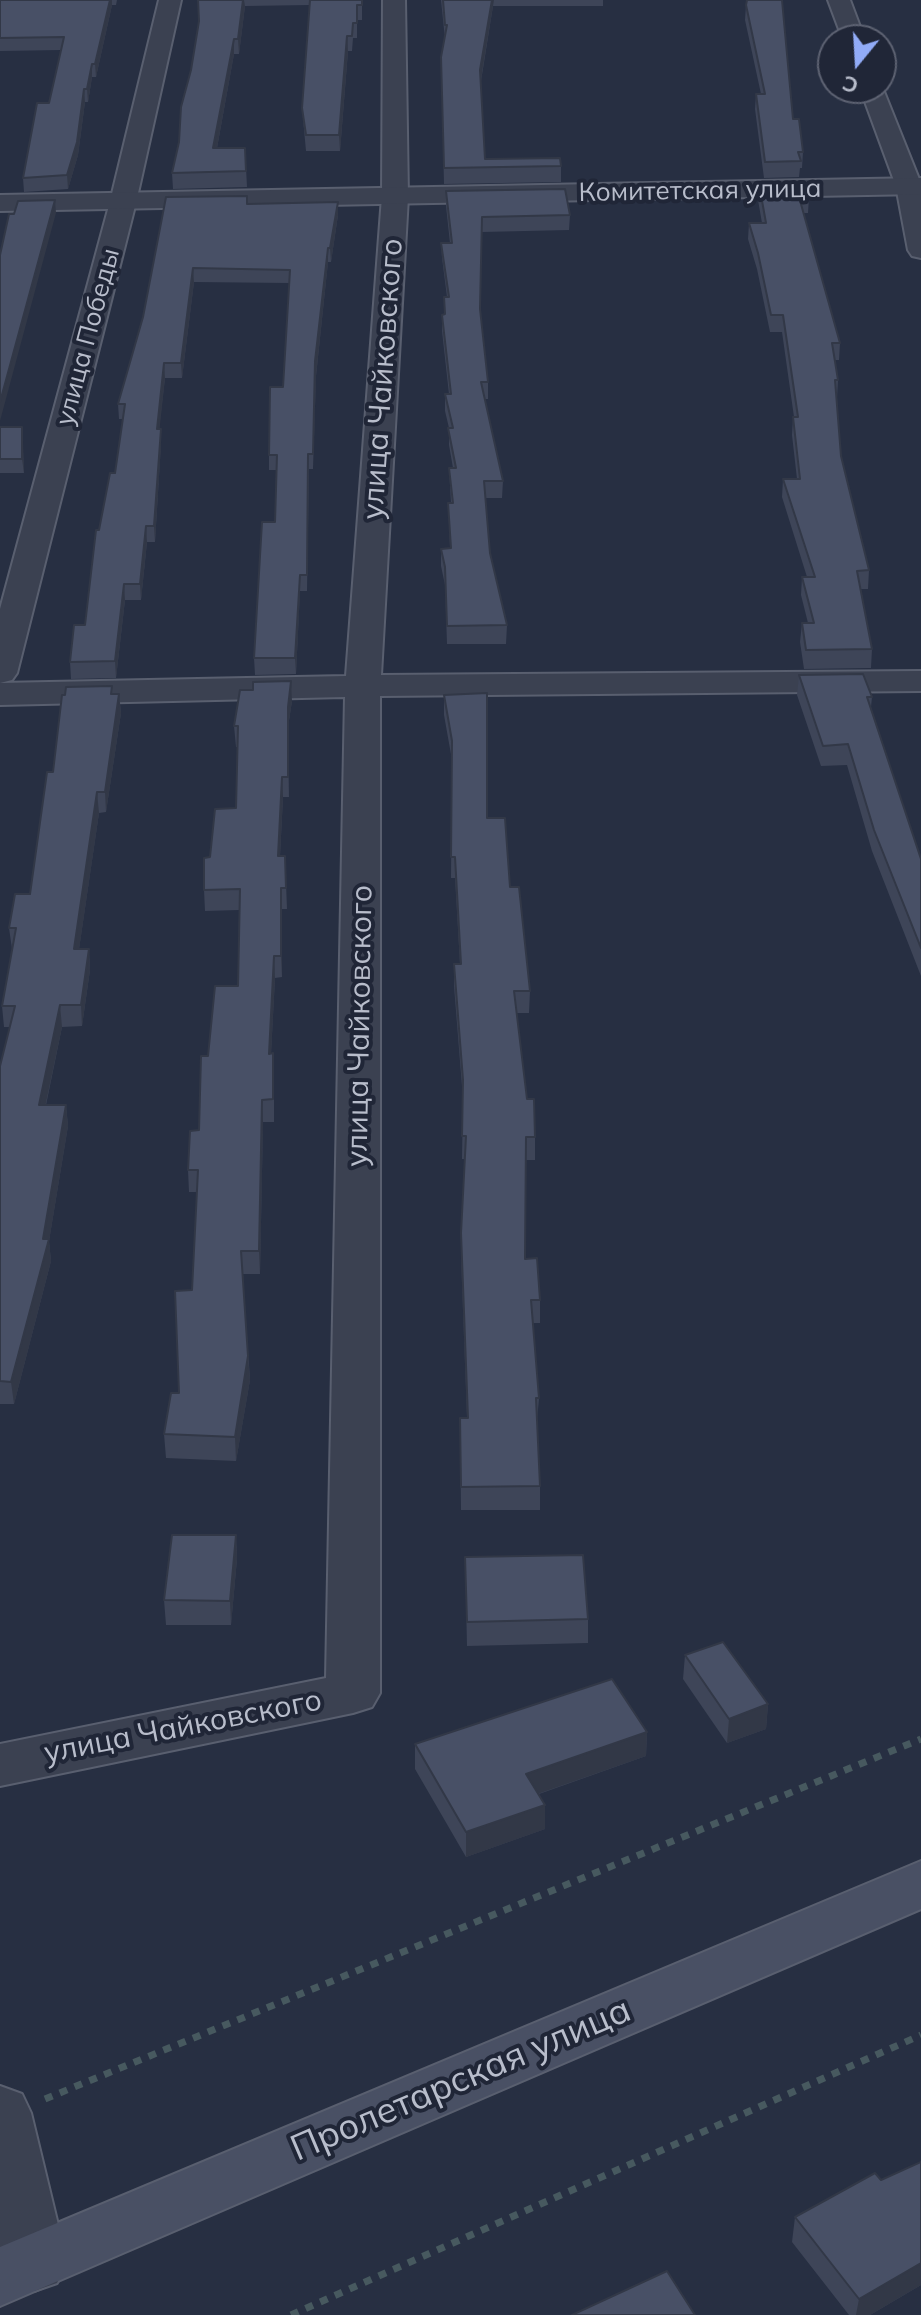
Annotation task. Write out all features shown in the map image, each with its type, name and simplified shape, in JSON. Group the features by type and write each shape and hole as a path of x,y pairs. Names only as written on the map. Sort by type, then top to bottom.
{"main road":[{"name":"Пролетарская улица","path":"17,2269 921,1884"}],"street":[{"name":"улица Победы","path":"0,673 123,202 170,0"},
{"name":"улица Чайковского","path":"0,1765 353,1693 363,686 395,197 394,0"},
{"path":"839,0 848,24"},
{"path":"879,104 915,186 921,250"},
{"name":"Комитетская улица","path":"0,203 915,186"},
{"path":"0,694 363,686 921,681"},
{"path":"0,2115 17,2269"}],"path":[{"path":"0,2115 921,1739"},
{"path":"291,2315 921,2035"}],"building":[{"path":"0,0 110,0 95,64 92,64 87,89 84,89 77,142 67,175 23,178 37,103 49,103 64,37 0,38"},
{"path":"198,0 243,0 238,39 234,39 213,148 245,148 246,171 172,173 179,142 181,107 199,21"},
{"path":"310,0 362,0 362,5 357,5 357,23 353,23 352,36 347,36 339,135 306,135 302,108"},
{"path":"443,0 492,0 480,70 485,159 560,158 561,166 444,168 441,57 447,25"},
{"path":"747,0 782,0 793,119 799,119 803,152 798,152 801,161 765,162 756,94 765,94"},
{"path":"759,184 806,184 809,197 799,197 840,343 832,343 838,380 835,380 841,456 869,570 857,571 872,649 806,650 802,623 814,623 802,577 815,577 783,479 800,479 793,417 798,417 783,315 771,315 749,223 766,223"},
{"path":"565,189 570,215 482,217 480,309 488,382 481,382 503,481 484,481 490,553 507,625 447,626 445,567 441,549 451,548 448,503 453,503 449,468 456,468 448,428 453,428 445,394 451,394 442,315 445,314 444,297 449,297 441,243 452,243 446,191"},
{"path":"247,196 247,204 338,202 328,248 315,361 313,454 308,454 307,575 300,575 295,658 254,658 262,522 275,522 277,455 269,455 270,387 283,387 290,270 193,268 181,363 164,363 157,429 161,429 154,526 146,526 140,584 124,584 115,661 70,662 74,625 85,625 96,530 99,530 110,473 115,473 125,404 118,404 143,317 166,197"},
{"path":"55,200 0,402 0,255 9,214 14,214 18,201"},
{"path":"0,427 22,427 22,459 0,459"},
{"path":"863,674 872,697 867,697 921,859 921,948 874,830 848,744 823,746 799,675"},
{"path":"291,681 288,777 282,777 278,856 285,856 286,888 281,888 281,956 274,956 269,1054 273,1053 273,1099 262,1100 259,1251 241,1251 248,1356 235,1437 164,1434 171,1393 179,1393 175,1291 192,1290 198,1170 188,1170 190,1131 199,1130 201,1056 208,1056 215,986 238,986 240,889 204,890 204,858 210,857 215,809 236,808 238,726 234,726 240,690 253,690 253,682"},
{"path":"112,686 111,694 119,694 105,792 97,792 74,949 89,949 81,1005 60,1005 39,1105 66,1105 43,1239 49,1239 11,1382 0,1381 0,1066 15,1006 2,1006 16,928 9,928 15,894 30,894 47,772 53,772 62,695 65,695 66,687"},
{"path":"487,693 487,818 505,818 510,887 519,887 530,991 514,991 527,1099 534,1099 535,1137 526,1137 525,1259 537,1258 540,1300 531,1300 539,1398 536,1398 540,1486 461,1487 460,1418 468,1418 461,1233 466,1136 462,1136 463,1080 454,964 461,964 455,857 451,857 452,741 444,695"},
{"path":"172,1535 236,1535 230,1601 164,1600"},
{"path":"583,1555 588,1619 467,1622 465,1557"},
{"path":"723,1642 768,1704 729,1719 685,1655"},
{"path":"612,1679 647,1732 526,1774 545,1805 466,1832 415,1744"},
{"path":"921,2162 921,2263 859,2299 795,2217 875,2173 881,2180"},
{"path":"667,2271 695,2315 572,2315"}]}
